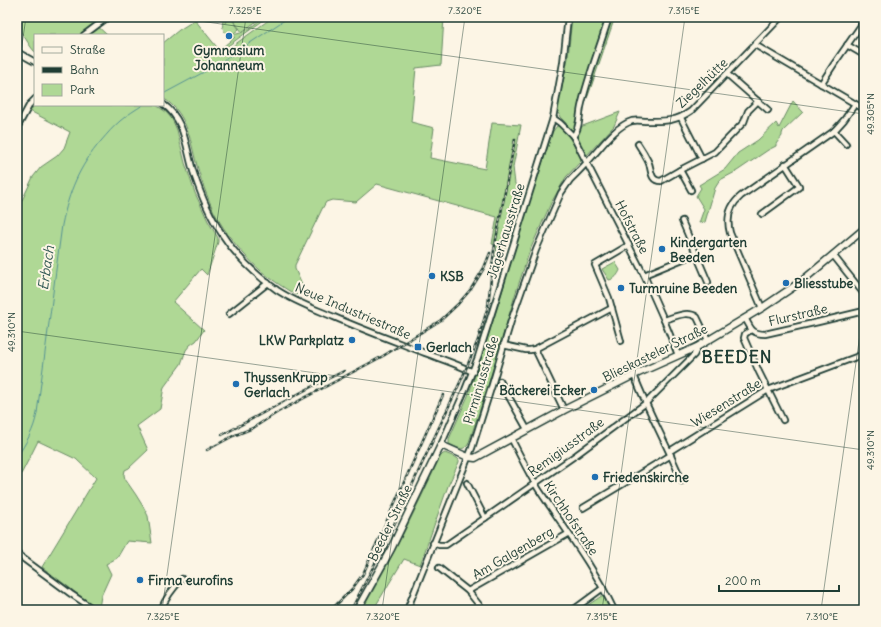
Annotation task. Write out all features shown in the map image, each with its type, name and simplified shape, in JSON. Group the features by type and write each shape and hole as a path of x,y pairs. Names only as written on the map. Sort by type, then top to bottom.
{"street":[{"path":"85,34 108,17"},
{"name":"Jägerhausstraße","path":"440,445 473,372 553,118 563,63 568,17"},
{"path":"573,136 577,128 586,88 609,17"},
{"name":"Ziegelhütte","path":"587,163 614,132 625,124 640,120 674,120 681,118 691,111 782,17"},
{"path":"822,84 864,20"},
{"path":"755,45 864,109"},
{"path":"847,45 864,55"},
{"path":"17,52 34,61"},
{"path":"727,74 768,110"},
{"path":"17,128 30,104 34,100"},
{"path":"638,144 649,162 651,174 655,180 661,181 715,152 744,122 748,111 758,101"},
{"path":"762,308 728,227 728,216 733,204 749,190 834,131 855,104"},
{"name":"Neue Industriestraße","path":"164,105 174,114 181,126 193,172 200,192 214,222 237,254 259,276 289,297 390,340 473,372"},
{"name":"Hofstraße","path":"553,118 573,136 644,275 678,355"},
{"path":"681,118 702,159"},
{"path":"834,131 846,144"},
{"name":"Pirminiusstraße","path":"407,610 477,433 503,345 534,256 561,193 570,180 587,163"},
{"path":"762,214 800,186 785,164"},
{"path":"680,170 691,190"},
{"path":"682,221 708,282"},
{"name":"Blieskasteler Straße","path":"468,457 475,458 564,410 697,347 762,308 802,281 864,230"},
{"path":"621,342 606,290 595,265 629,245"},
{"path":"644,275 695,254"},
{"path":"833,255 864,294"},
{"path":"229,314 268,283"},
{"path":"503,345 526,350 535,349 612,308"},
{"name":"Flurstraße","path":"745,318 751,330 756,333 765,334 864,311"},
{"path":"664,320 689,313 694,315 708,340"},
{"path":"751,330 745,334 744,338 783,420"},
{"name":"Remigiusstraße","path":"433,543 446,545 576,455 646,403 694,355 697,347"},
{"path":"535,349 564,410"},
{"name":"Wiesenstraße","path":"583,508 768,390 864,354"},
{"path":"634,376 682,481"},
{"path":"500,381 527,429"},
{"name":"Kirchhofstraße","path":"511,438 535,483 594,572 614,610"},
{"path":"440,445 468,457"},
{"name":"Beeder Straße","path":"357,610 401,529 440,445"},
{"path":"466,483 485,518"},
{"name":"Am Galgenberg","path":"468,591 568,534"},
{"path":"17,554 95,610"},
{"path":"439,568 468,591 483,610"},
{"path":"161,610 171,590 182,579"},
{"path":"573,610 603,588"}],"green space":[{"path":"17,17 99,17 93,22 106,34 34,34 34,51 22,33 17,29"},
{"path":"224,17 227,17 225,23 231,18 239,29 233,34 237,34 249,28 264,17 268,17 225,48 224,46 235,37 228,35 224,30 222,24"},
{"path":"231,17 262,17 242,32"},
{"path":"273,17 444,17 441,65 416,68 411,122 434,128 430,158 485,169 492,123 521,125 513,167 515,184 520,189 500,267 495,264 497,245 492,244 497,217 377,184 356,202 332,200 326,202 295,265 295,269 302,285 296,295 261,271 241,251 223,228 214,212 201,180 190,139 183,121 178,112 164,99 164,42 179,30 195,20 220,51 227,50"},
{"path":"572,17 615,17 588,96 584,102 580,127 620,112 614,126 586,156 576,137 560,117 558,112 568,58"},
{"path":"793,101 803,112 783,131 782,136 776,146 720,180 715,188 705,222 699,223 704,209 696,196 701,188 699,185 725,169 738,153 758,140 776,123 779,128"},
{"path":"34,102 34,106 157,106 166,112 172,119 177,130 185,163 195,193 218,238 207,275 201,269 173,302 204,330 196,341 186,350 181,364 164,387 160,409 137,426 148,450 125,470 125,479 148,516 152,543 127,541 117,558 106,564 111,574 101,596 99,608 92,605 42,567 96,478 76,459 38,441 17,482 17,211 33,177 41,167 57,156 64,148 70,132 30,111 32,103"},
{"path":"557,126 561,126 564,129 581,157 581,161 566,177 551,203 530,250 468,445 461,449 449,444 449,439 468,396 500,299 522,224 553,131"},
{"path":"615,262 620,270 613,279 609,280 602,269"},
{"path":"445,453 457,458 459,462 448,486 420,565 404,559 373,610 362,610 403,534 440,457"},
{"path":"603,595 610,610 581,610"}],"waterway":[{"name":"Erbach","path":"164,93 217,65 289,17"},
{"name":"Erbach","path":"17,457 32,431 36,419 62,225 68,201 76,180 93,151 112,128 142,106"}],"railway":[{"path":"351,610 387,540 463,376 478,340 488,306 494,250 515,139"},
{"path":"207,450 233,436 253,428 278,412 383,356 441,320 471,289 484,268 490,253"},
{"path":"222,435 344,371"},
{"path":"331,610 352,589 363,574 443,395"}],"place":[{"name":"Gymnasium Johanneum","path":"229,36"},
{"name":"Kindergarten Beeden","path":"662,249"},
{"name":"KSB","path":"432,276"},
{"name":"Bliesstube","path":"786,283"},
{"name":"Turmruine Beeden","path":"621,288"},
{"name":"LKW Parkplatz","path":"352,340"},
{"name":"Gerlach","path":"418,347"},
{"name":"ThyssenKrupp Gerlach","path":"236,384"},
{"name":"Bäckerei Ecker","path":"594,390"},
{"name":"Friedenskirche","path":"595,477"},
{"name":"Firma eurofins","path":"140,580"}],"district":[{"name":"BEEDEN","path":"737,357"}]}
